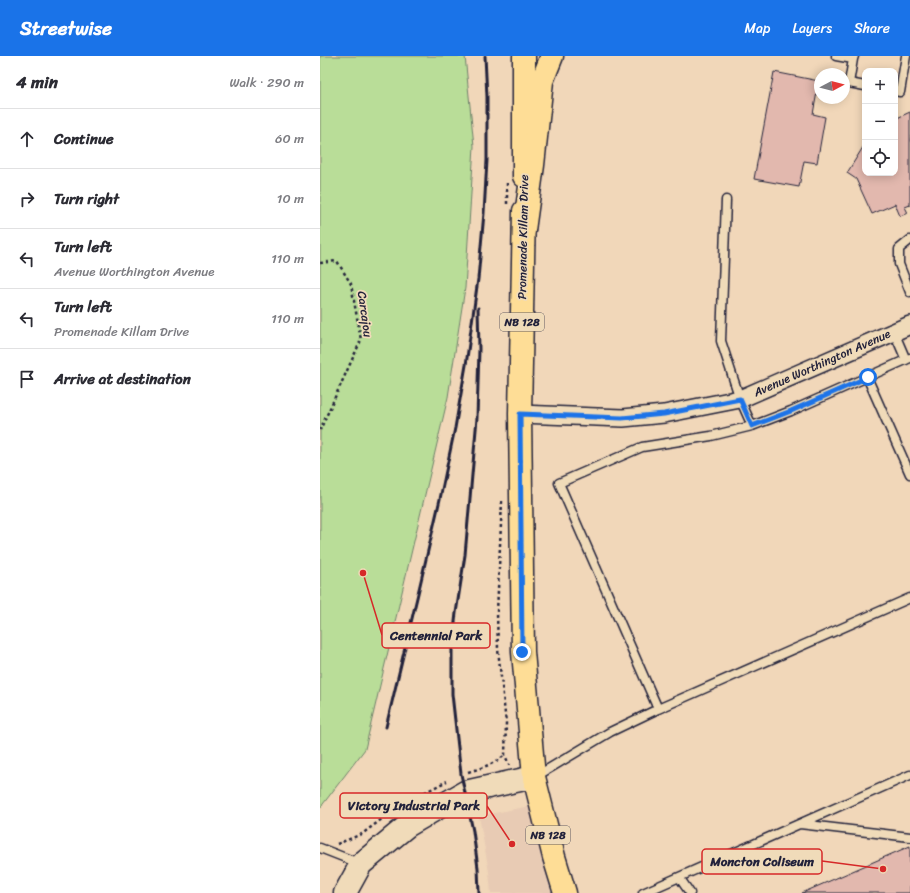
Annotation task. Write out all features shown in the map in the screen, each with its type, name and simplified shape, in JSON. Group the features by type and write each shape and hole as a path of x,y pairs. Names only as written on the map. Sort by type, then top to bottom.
{"main road":[{"name":"Promenade Killam Drive","path":"524,56 524,230 520,414 522,652 534,777 554,857 565,893"},
{"path":"524,230 542,81 552,56"},
{"path":"345,893 361,864 407,826 465,792 534,777"}],"street":[{"name":"Avenue Worthington Avenue","path":"520,414 622,418 664,414 740,399 910,325"}],"lane":[{"path":"836,56 854,58 849,83 862,85"},
{"path":"898,92 900,92 906,56"},
{"path":"726,200 721,342 740,399 752,426"},
{"path":"910,240 899,249 898,264 910,292"},
{"path":"658,709 559,483 642,447 711,436 752,426 791,411 908,359 894,332"},
{"path":"868,377 910,474"},
{"path":"534,777 610,732 658,709 910,598"},
{"path":"643,893 910,775"},
{"path":"799,824 910,837"},
{"path":"320,848 361,864"},
{"path":"679,877 690,893"}],"path":[{"name":"Carcajou","path":"320,263 337,261 351,284 361,340 320,430"}],"shaded area":[{"path":"530,806 552,893 491,893 489,872 479,816"}],"green space":[{"path":"320,56 465,56 474,146 465,288 448,397 365,749 320,808"}],"building":[{"path":"774,72 814,80 815,104 813,114 825,117 817,163 804,161 799,187 754,179"},
{"path":"910,112 910,205 905,207 908,213 900,216 895,204 872,214 856,179 847,173 862,149 862,176 898,176 898,118"},
{"path":"910,846 910,893 802,893"}],"railway":[{"path":"386,727 440,499 455,428 466,365 478,279 484,213 487,160 487,97 485,56"},
{"path":"478,308 479,349 477,418 465,555 452,649 452,694 461,774 473,831 478,868 479,893"}],"place":[{"name":"Centennial Park","path":"363,573"},
{"name":"Victory Industrial Park","path":"512,844"},
{"name":"Moncton Coliseum","path":"883,869"}],"route":[{"path":"522,652 520,414 622,418 664,414 740,399 752,426 791,411 868,377"}]}
